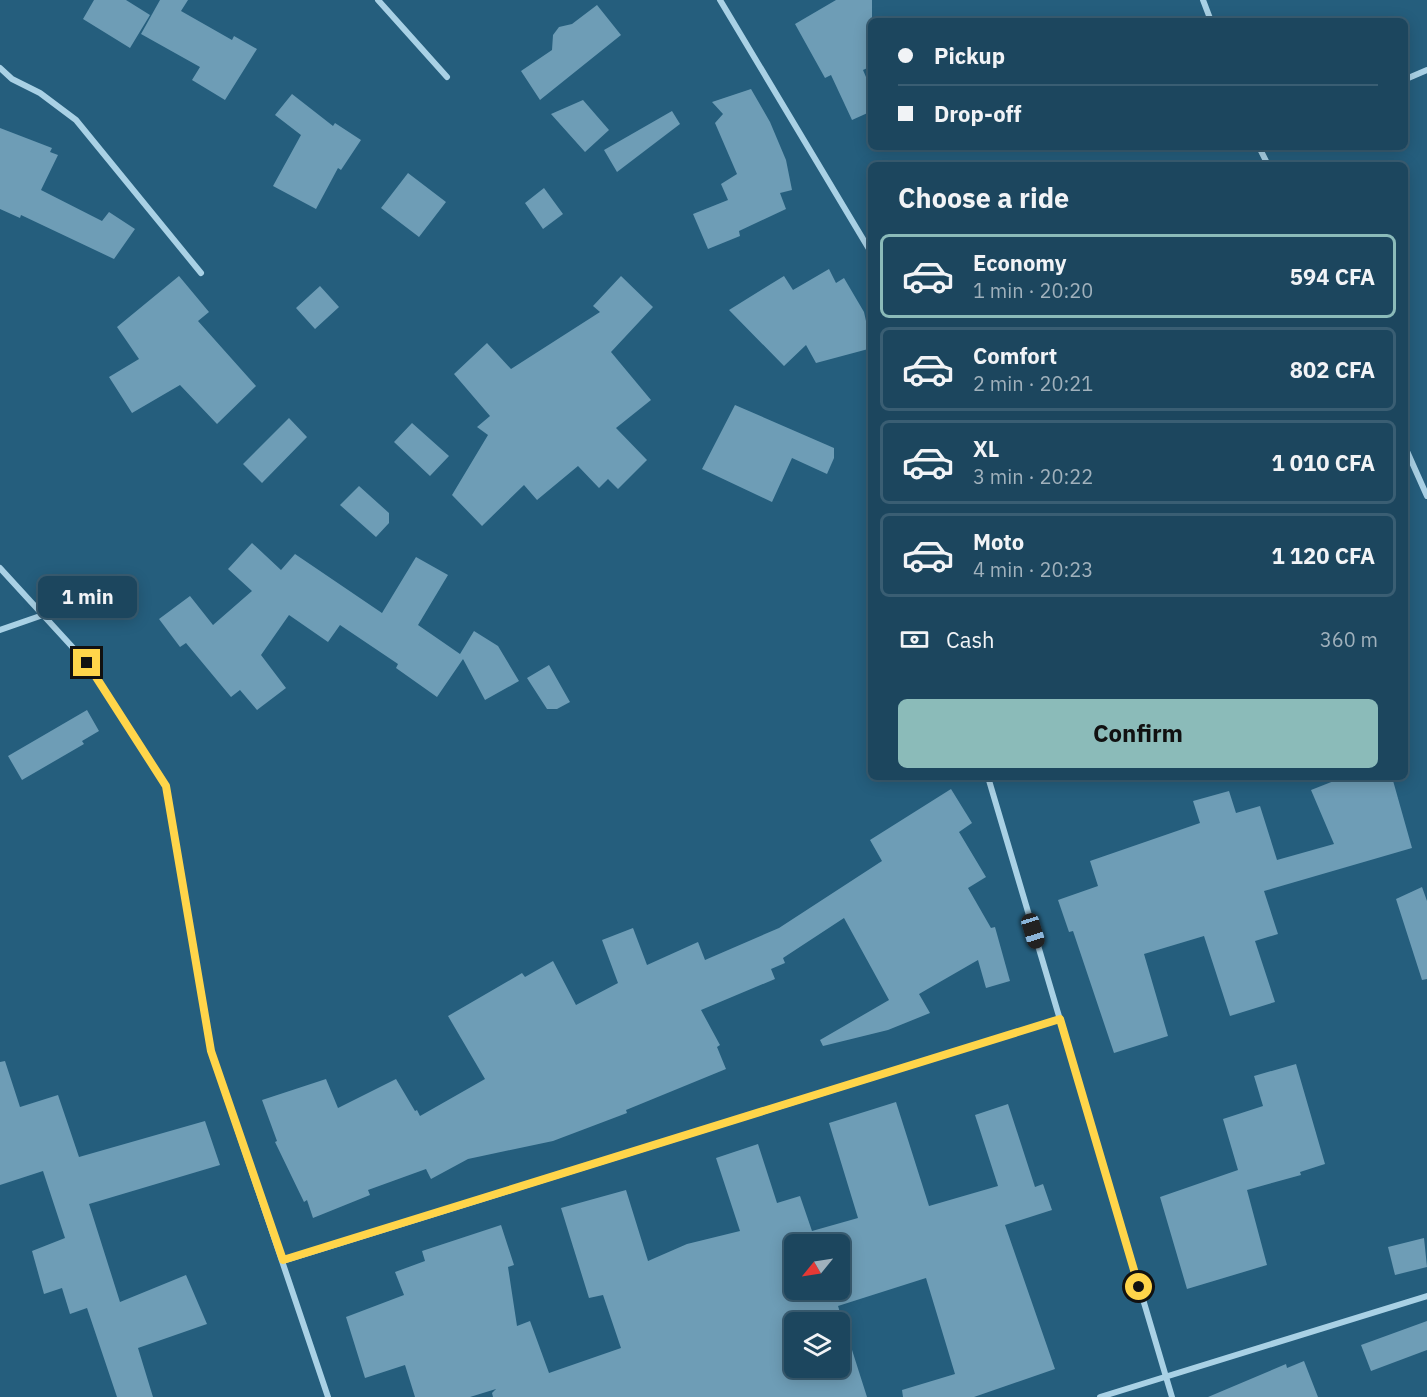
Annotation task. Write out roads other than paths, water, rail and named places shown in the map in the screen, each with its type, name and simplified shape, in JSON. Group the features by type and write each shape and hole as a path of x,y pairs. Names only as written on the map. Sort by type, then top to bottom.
{"street":[{"path":"378,0 447,77"},
{"path":"720,0 868,247"},
{"path":"1203,0 1210,18"},
{"path":"0,68 12,79 40,93 76,120 201,273"},
{"path":"1408,78 1427,70"},
{"path":"1408,453 1427,496"},
{"path":"0,568 87,663 166,786 211,1051 328,1397"},
{"path":"0,630 43,615"},
{"path":"989,780 1172,1397"},
{"path":"283,1260 1060,1019"},
{"path":"1100,1397 1427,1296"}]}
